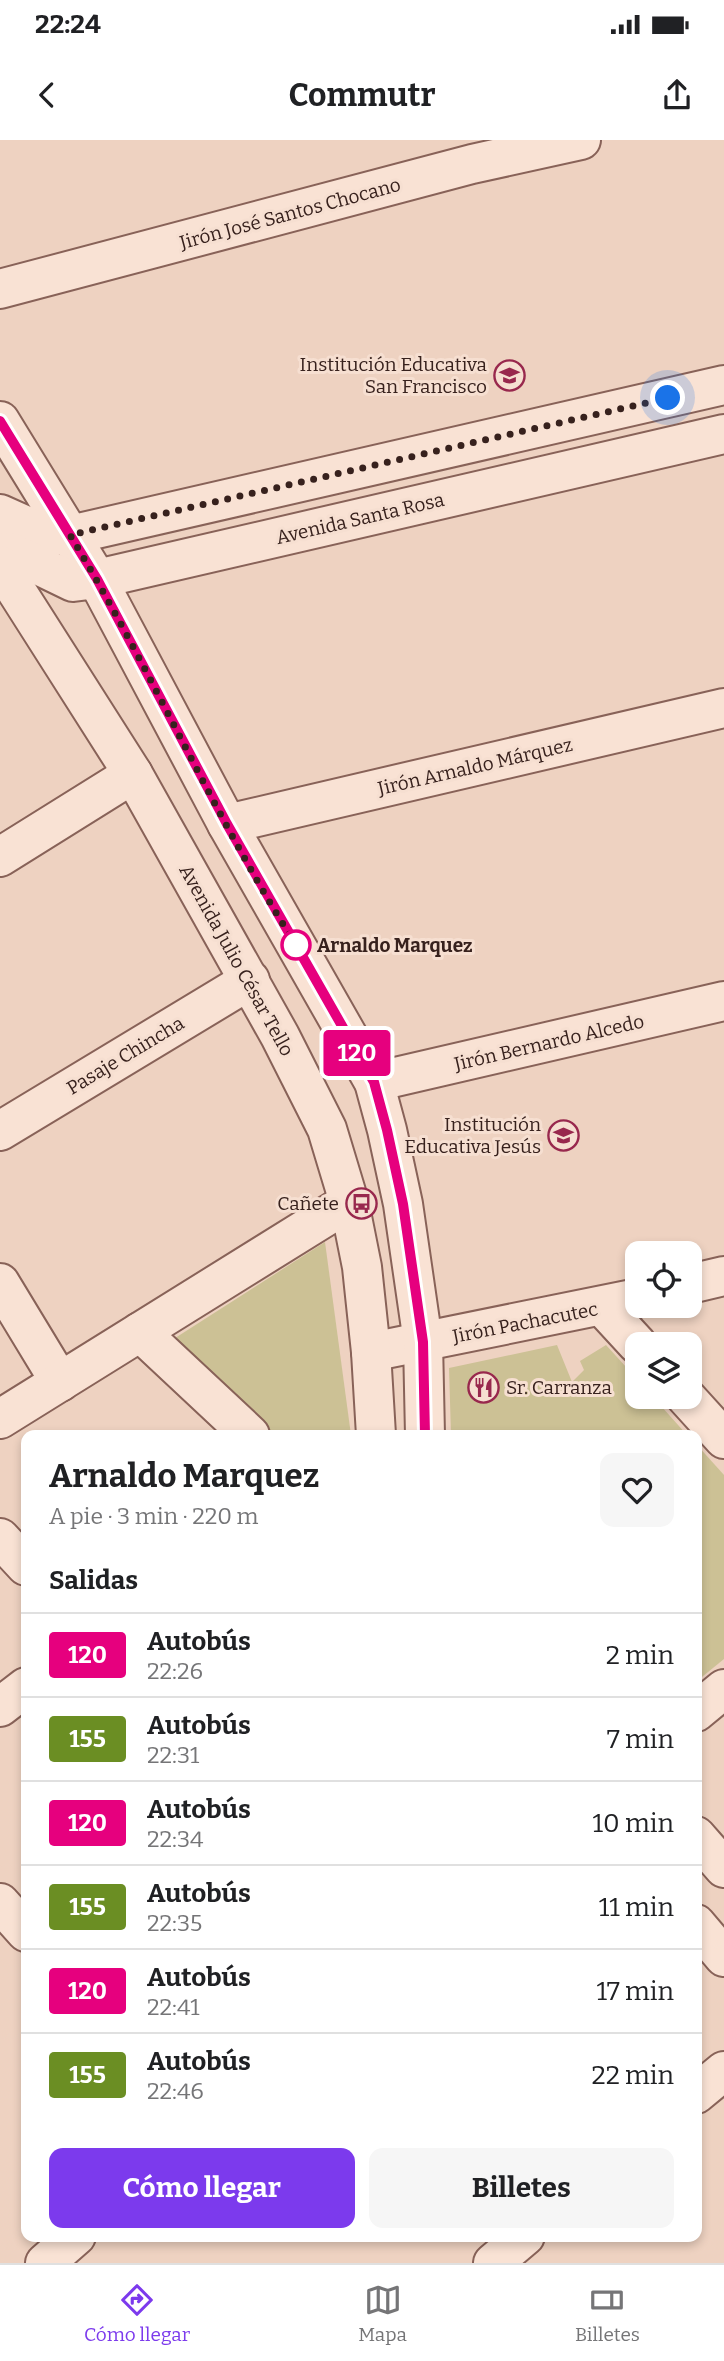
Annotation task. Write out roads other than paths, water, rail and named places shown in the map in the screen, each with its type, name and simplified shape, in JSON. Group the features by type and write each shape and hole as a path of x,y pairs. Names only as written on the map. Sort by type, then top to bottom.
{"street":[{"name":"Jirón José Santos Chocano","path":"0,289 472,164 581,140"},
{"path":"0,514 48,536 70,535 724,387"},
{"path":"0,421 97,579 227,824 374,1082 403,1204 423,1342 425,1430"},
{"name":"Avenida Santa Rosa","path":"0,553 11,552 74,582 97,579 724,434"},
{"name":"Avenida Julio César Tello","path":"0,565 133,774 250,980 327,1129 349,1202 362,1267 376,1430"},
{"name":"Jirón Arnaldo Márquez","path":"227,824 724,708"},
{"path":"0,857 133,774"},
{"name":"Pasaje Chincha","path":"0,1130 250,980"},
{"name":"Jirón Bernardo Alcedo","path":"374,1082 724,1001"},
{"path":"0,1419 349,1202"},
{"path":"702,1281 724,1276"},
{"path":"0,1283 60,1382"},
{"path":"620,1302 632,1332"},
{"name":"Jirón Pachacutec","path":"371,1352 620,1302"},
{"path":"140,1332 245,1430"},
{"path":"697,1409 724,1439"},
{"path":"0,1538 21,1561"},
{"path":"702,1707 724,1689"},
{"path":"0,1707 21,1691"},
{"path":"702,1843 724,1868"},
{"path":"0,1903 21,1926"},
{"path":"702,1931 724,1957"},
{"path":"702,2089 724,2071"},
{"path":"44,2263 69,2242"},
{"path":"493,2263 518,2242"}],"place":[{"name":"Institución Educativa San Francisco","path":"510,375"},
{"name":"Arnaldo Marquez","path":"296,945"},
{"name":"Institución Educativa Jesús","path":"564,1135"},
{"name":"Cañete","path":"362,1203"},
{"name":"Sr. Carranza","path":"483,1387"}]}
